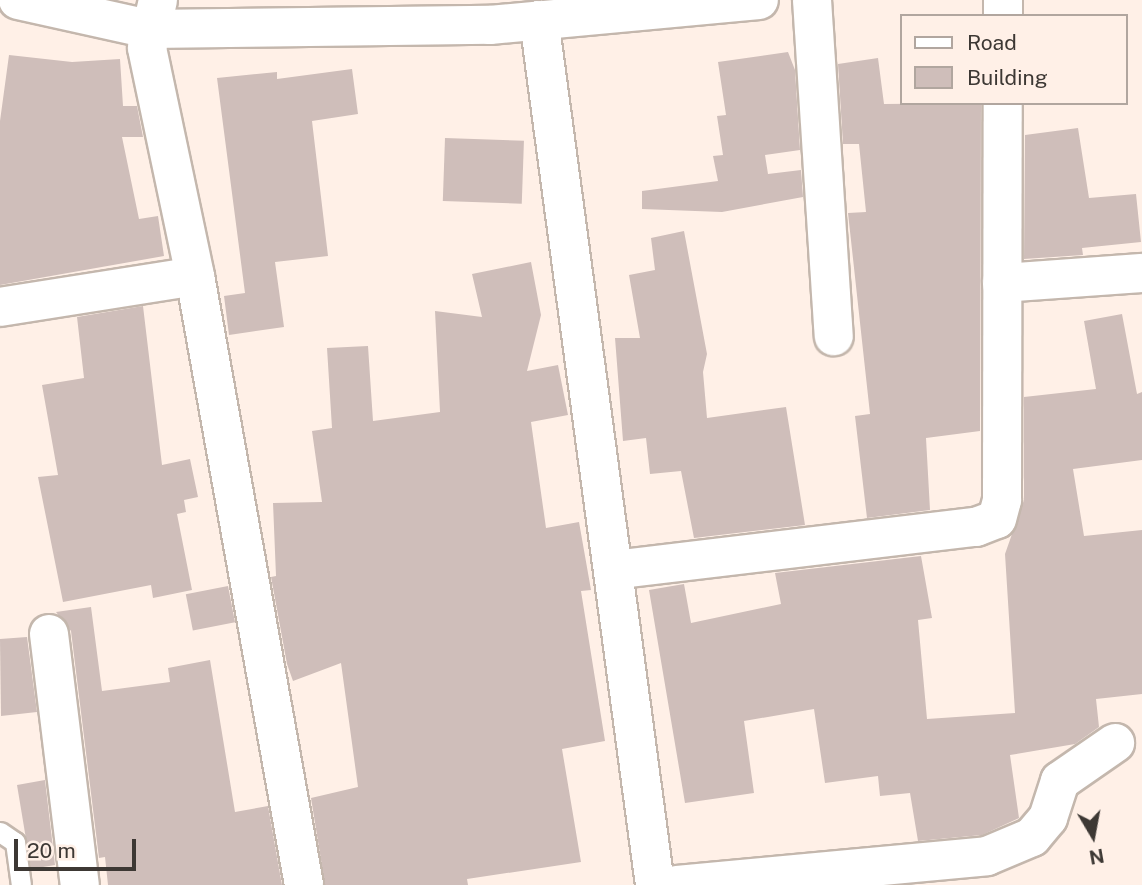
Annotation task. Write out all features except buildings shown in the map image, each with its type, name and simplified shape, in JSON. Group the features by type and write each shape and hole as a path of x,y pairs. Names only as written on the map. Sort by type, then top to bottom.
{"street":[{"path":"18,0 155,11 539,20 759,0"},
{"path":"812,0 834,336"},
{"path":"155,11 147,48 195,276 304,885"},
{"path":"539,20 655,885"},
{"path":"613,570 976,527 997,519 1002,500 1003,105"},
{"path":"1002,283 1142,273"},
{"path":"0,307 195,276"},
{"path":"49,634 80,885"},
{"path":"677,885 987,856 1032,837 1048,818 1060,780 1115,743"}],"lane":[{"path":"0,832 15,842 21,885"}]}
